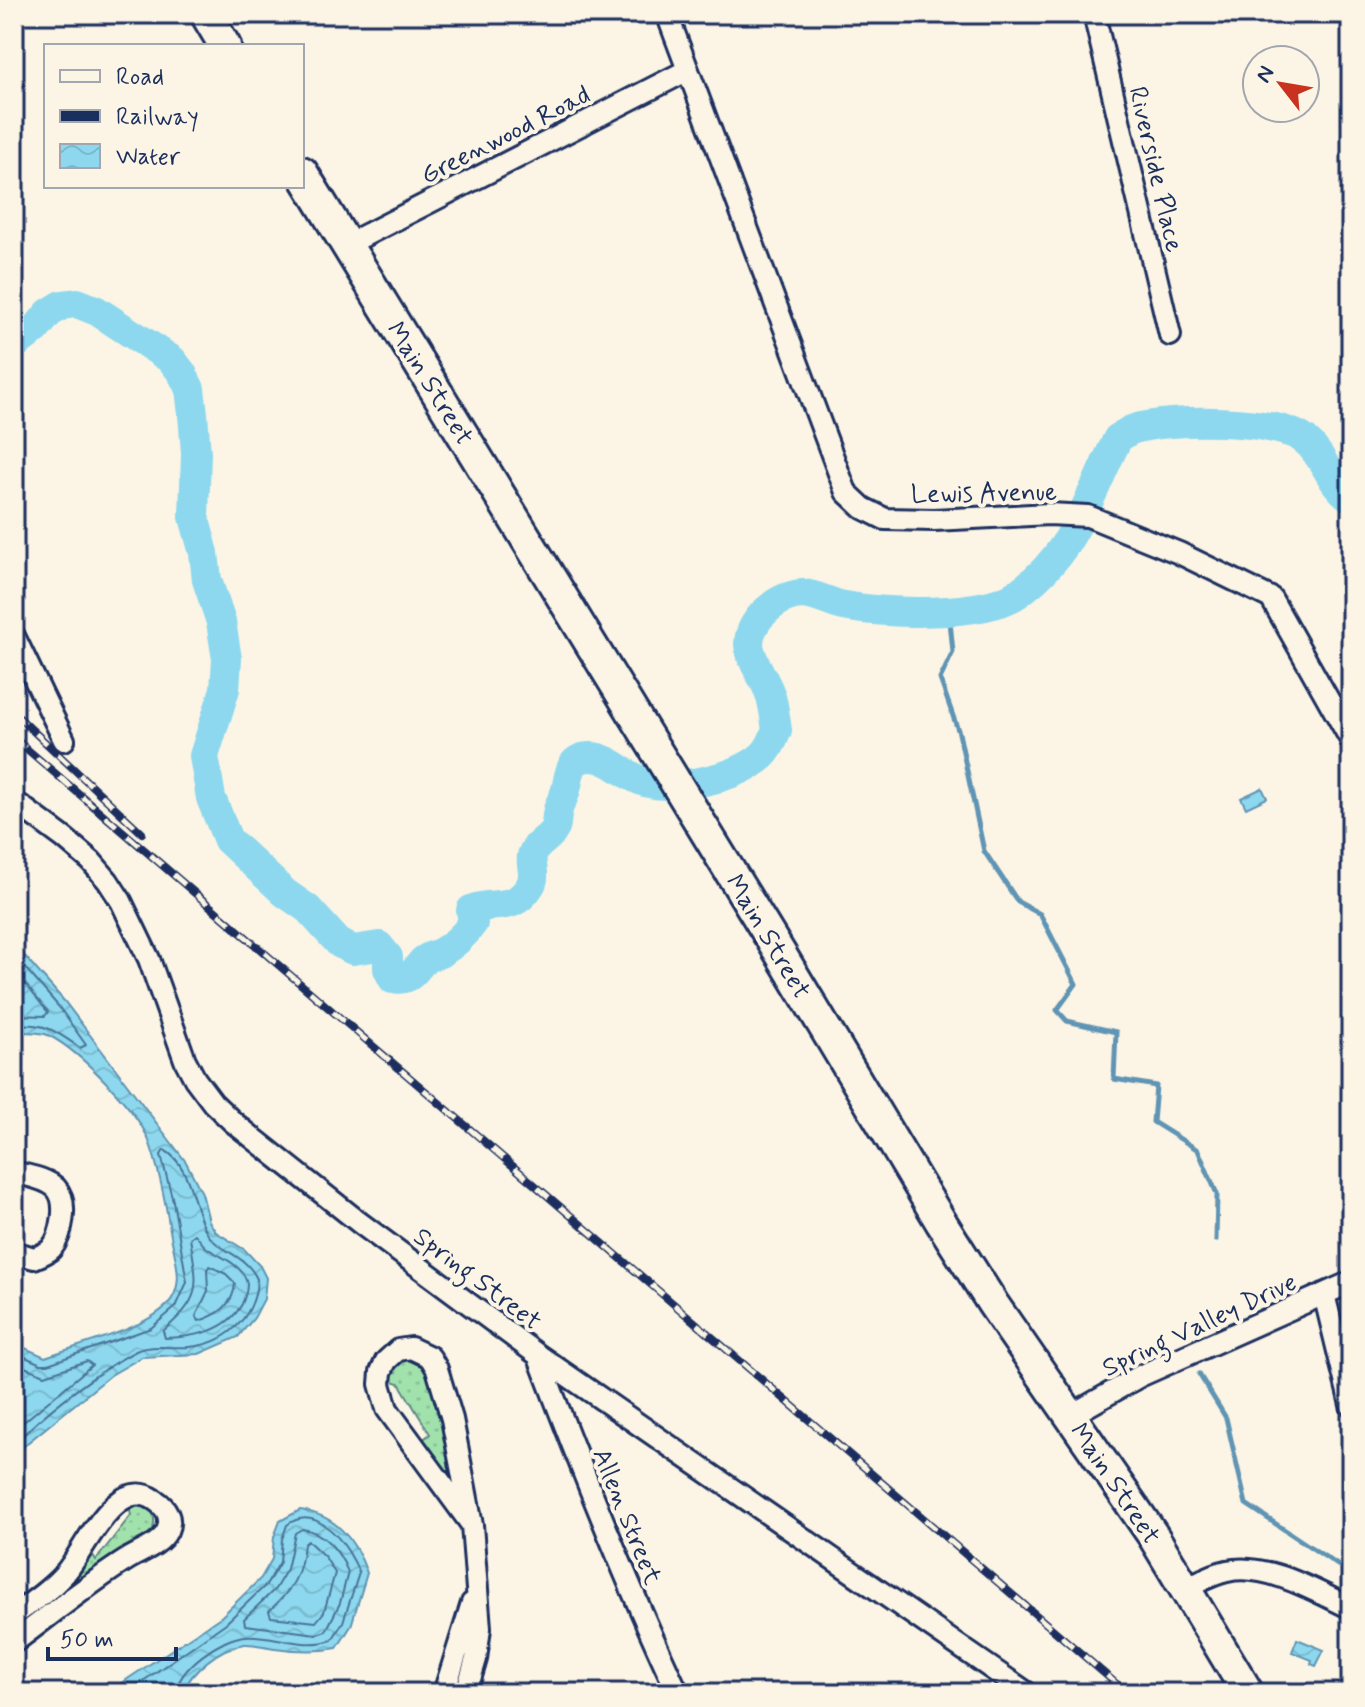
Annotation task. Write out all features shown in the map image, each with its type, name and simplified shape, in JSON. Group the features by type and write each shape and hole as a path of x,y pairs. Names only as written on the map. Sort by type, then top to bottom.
{"main road":[{"path":"206,14 224,44"},
{"name":"Main Street","path":"304,175 667,767 941,1222 1186,1588 1248,1693"}],"street":[{"name":"Lewis Avenue","path":"667,14 846,492 863,508 885,519 1080,516 1179,553 1271,598 1351,740"},
{"name":"Riverside Place","path":"1094,14 1170,335"},
{"name":"Greenwood Road","path":"346,245 688,70"},
{"path":"14,636 64,740"},
{"name":"Spring Street","path":"14,801 64,838 91,861 108,881 149,959 185,1060 195,1079 213,1103 259,1144 538,1355 1027,1693"},
{"path":"14,1172 48,1183 57,1189 62,1200 61,1228 50,1250 34,1258 14,1252"},
{"name":"Spring Valley Drive","path":"1070,1416 1140,1376 1351,1282"},
{"path":"1324,1294 1351,1405"},
{"path":"466,1693 476,1659 480,1628 472,1525 452,1419 437,1369 430,1357 411,1348 398,1350 386,1361 381,1372 380,1384 387,1409 472,1525"},
{"name":"Allen Street","path":"538,1355 583,1478 678,1693"},
{"path":"14,1615 64,1574 112,1506 124,1497 137,1493 165,1507 170,1521 166,1533 154,1545 79,1593 14,1642"},
{"path":"1186,1588 1225,1571 1255,1571 1300,1584 1351,1608"},
{"path":"64,1574 79,1593"},
{"path":"444,1693 475,1591"}],"green space":[{"path":"414,1357 424,1365 456,1468 451,1475 444,1477 417,1444 430,1434 399,1383 387,1379 392,1361"},
{"path":"126,1498 151,1506 154,1522 149,1538 84,1579 76,1572 88,1547 96,1560 131,1515"}],"water":[{"path":"1262,788 1267,798 1246,808 1241,798"},
{"path":"14,944 65,1002 186,1162 202,1193 209,1221 216,1232 245,1250 266,1278 264,1299 254,1318 238,1337 199,1354 142,1357 111,1375 14,1457 14,1343 45,1357 109,1336 156,1314 173,1297 178,1281 159,1176 143,1128 106,1082 62,1044 41,1033 14,1033"},
{"path":"300,1510 334,1523 350,1539 367,1573 351,1626 337,1648 298,1650 244,1644 225,1650 207,1661 192,1676 182,1693 119,1693 120,1684 222,1616 261,1578 272,1559 274,1537 280,1521"},
{"path":"1297,1639 1324,1650 1316,1666 1311,1664 1312,1660 1292,1652"}],"waterway":[{"path":"14,345 36,329 49,313 62,305 77,303 97,311 172,360 182,373 190,389 193,414 196,453 194,517 204,553 207,580 221,622 227,659 225,689 204,756 211,798 228,840 285,893 308,909 339,943 353,950 379,946 388,957 388,969 393,979 408,976 425,960 458,940 473,923 471,910 509,903 523,895 533,878 533,852 555,828 571,770 577,761 597,758 645,782 673,785 706,781 738,771 762,756 777,730 770,694 752,656 750,635 760,617 785,598 803,594 844,606 933,612 981,607 1017,594 1037,578 1067,542 1118,438 1150,425 1222,422 1272,427 1291,433 1312,447 1337,485 1351,498"},
{"path":"949,611 953,652 940,679 959,733 984,851 1018,902 1040,914 1076,984 1057,1010 1067,1021 1116,1032 1114,1079 1156,1086 1153,1122 1198,1150 1217,1194 1216,1240"},
{"path":"1199,1374 1226,1418 1246,1504 1351,1574"}],"railway":[{"path":"14,713 142,833"},
{"path":"14,738 1127,1693"}]}
